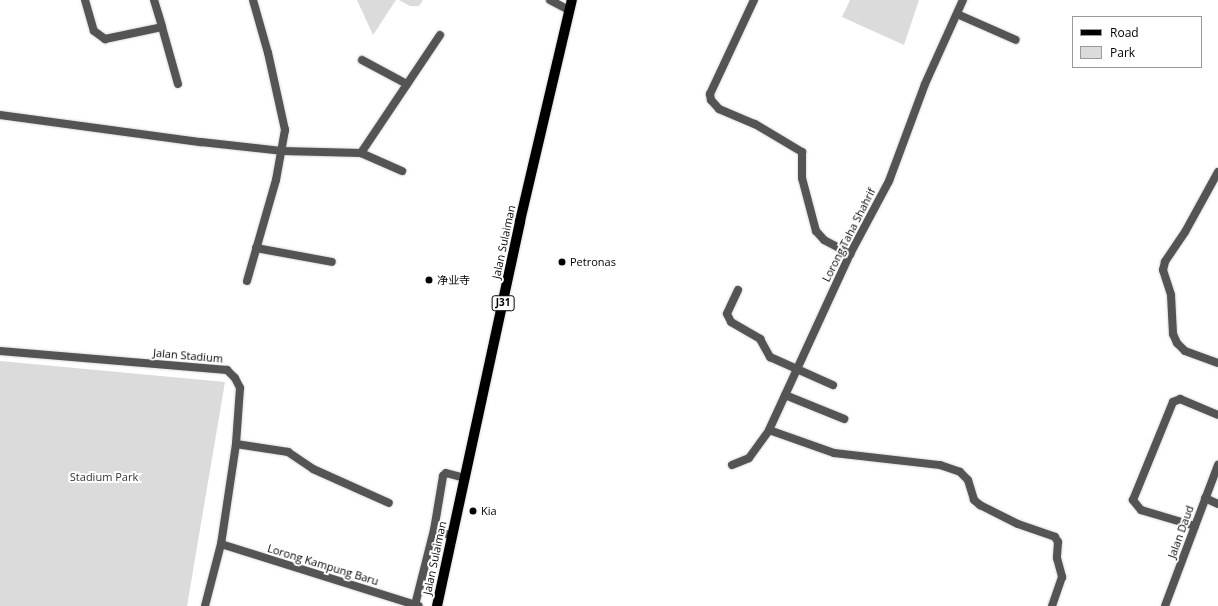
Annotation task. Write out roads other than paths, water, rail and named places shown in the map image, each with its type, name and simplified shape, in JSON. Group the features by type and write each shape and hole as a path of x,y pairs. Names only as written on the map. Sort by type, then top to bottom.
{"main road":[{"name":"Jalan Sulaiman","path":"437,606 570,5"}],"street":[{"path":"84,0 94,31 106,39 162,27"},
{"path":"154,0 178,84"},
{"path":"247,280 276,180 285,130 253,0"},
{"path":"550,0 570,5"},
{"path":"754,0 710,94 711,100 719,109 755,124 802,152 802,178 816,230 824,240 850,254"},
{"name":"Lorong Taha Shahrif","path":"732,464 749,458 769,430 798,370 850,254 889,181 925,84 963,0"},
{"path":"957,14 1016,40"},
{"path":"361,153 440,35"},
{"path":"362,60 407,84"},
{"path":"0,115 282,151 361,153 402,171"},
{"path":"1218,172 1185,232 1165,262 1163,270 1171,294 1173,334 1177,343 1185,351 1218,363"},
{"path":"256,248 332,262"},
{"path":"738,290 727,314 728,318 734,325 760,339 770,357 833,385"},
{"name":"Jalan Stadium","path":"0,352 227,370 235,378 240,388 236,444 221,544 205,606"},
{"path":"785,395 844,419"},
{"path":"1195,526 1141,510 1133,500 1173,402 1180,400 1218,415"},
{"path":"769,430 834,453 940,465 960,472 968,480 974,500 980,505 1018,524 1055,537 1058,542 1057,558 1062,577 1052,606"},
{"path":"236,444 288,452 313,469 389,504"},
{"name":"Jalan Daud","path":"1165,606 1218,465"},
{"path":"417,606 434,530 443,476 446,473 465,478"},
{"path":"1205,498 1218,504"},
{"path":"434,530 452,536"},
{"name":"Lorong Kampung Baru","path":"221,544 417,606"}],"place":[{"name":"Petronas","path":"562,262"},
{"name":"净业寺","path":"429,280"},
{"name":"Kia","path":"473,511"}],"park label":[{"name":"Stadium Park","path":"104,477"}]}
